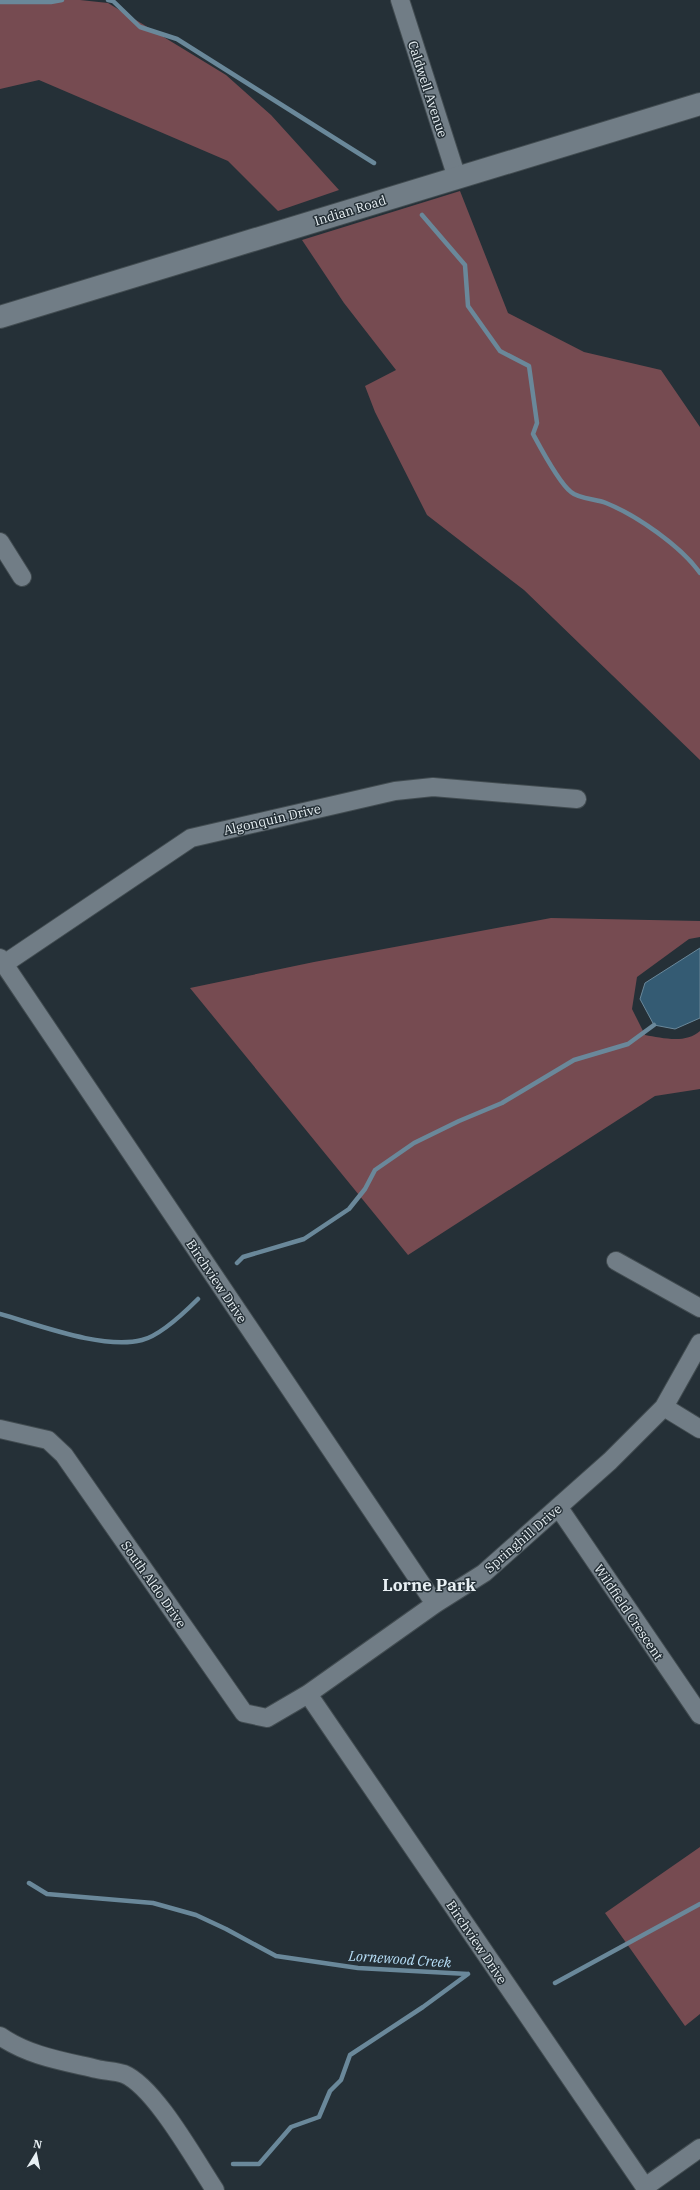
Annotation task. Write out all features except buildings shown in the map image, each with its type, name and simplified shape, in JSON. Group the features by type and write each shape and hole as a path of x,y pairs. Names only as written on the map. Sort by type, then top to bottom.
{"street":[{"name":"Caldwell Avenue","path":"400,0 456,178"},
{"name":"Indian Road","path":"0,317 700,104"},
{"path":"0,542 22,577"},
{"name":"Algonquin Drive","path":"2,961 191,838 395,791 433,787 577,799"},
{"name":"Birchview Drive","path":"2,961 435,1604"},
{"path":"616,1261 700,1308"},
{"name":"Springhill Drive","path":"308,1694 435,1604 484,1573 558,1508 610,1461 664,1407 700,1343"},
{"path":"664,1407 700,1429"},
{"name":"South Aldo Drive","path":"0,1429 48,1440 64,1455 244,1713 267,1718 308,1694"},
{"name":"Wildfield Crescent","path":"558,1508 700,1715"},
{"name":"Birchview Drive","path":"308,1694 646,2189"},
{"path":"0,2036 15,2046 34,2055 124,2074 139,2084 153,2097 215,2190"},
{"path":"646,2189 700,2148"}],"shaded area":[{"path":"0,0 80,0 108,3 226,75 271,115 339,190 278,211 228,161 39,80 0,89"},
{"path":"460,191 508,313 584,352 661,370 700,427 700,760 524,590 427,515 375,412 365,386 396,370 344,303 302,240"},
{"path":"551,918 700,921 700,937 689,939 637,977 632,1009 645,1035 681,1039 688,1038 700,1031 700,1089 655,1096 408,1255 190,988 314,962"},
{"path":"700,1847 700,2014 685,2026 605,1913"}],"water":[{"path":"700,948 700,1018 675,1029 654,1025 640,999 645,983"}],"waterway":[{"path":"0,2 51,2 62,0"},
{"path":"108,0 113,1 140,27 177,39 374,163"},
{"path":"422,215 465,265 468,306 500,351 529,366 537,423 533,434 561,481 574,494 583,498 606,503 644,523 682,552 700,573"},
{"path":"237,1263 243,1257 304,1239 349,1209 365,1189 375,1170 414,1143 459,1121 502,1103 574,1060 628,1044 654,1025"},
{"path":"0,1314 71,1335 109,1342 126,1342 142,1340 156,1334 179,1317 198,1299"},
{"name":"Lornewood Creek","path":"29,1883 47,1894 153,1903 196,1915 226,1929 276,1956 358,1968 468,1974"},
{"name":"Lornewood Creek","path":"555,1983 700,1904"},
{"name":"Lornewood Creek","path":"233,2164 259,2164 291,2127 319,2117 330,2091 341,2080 350,2055 423,2007 468,1974"}],"district":[{"name":"Lorne Park","path":"429,1585"}]}
